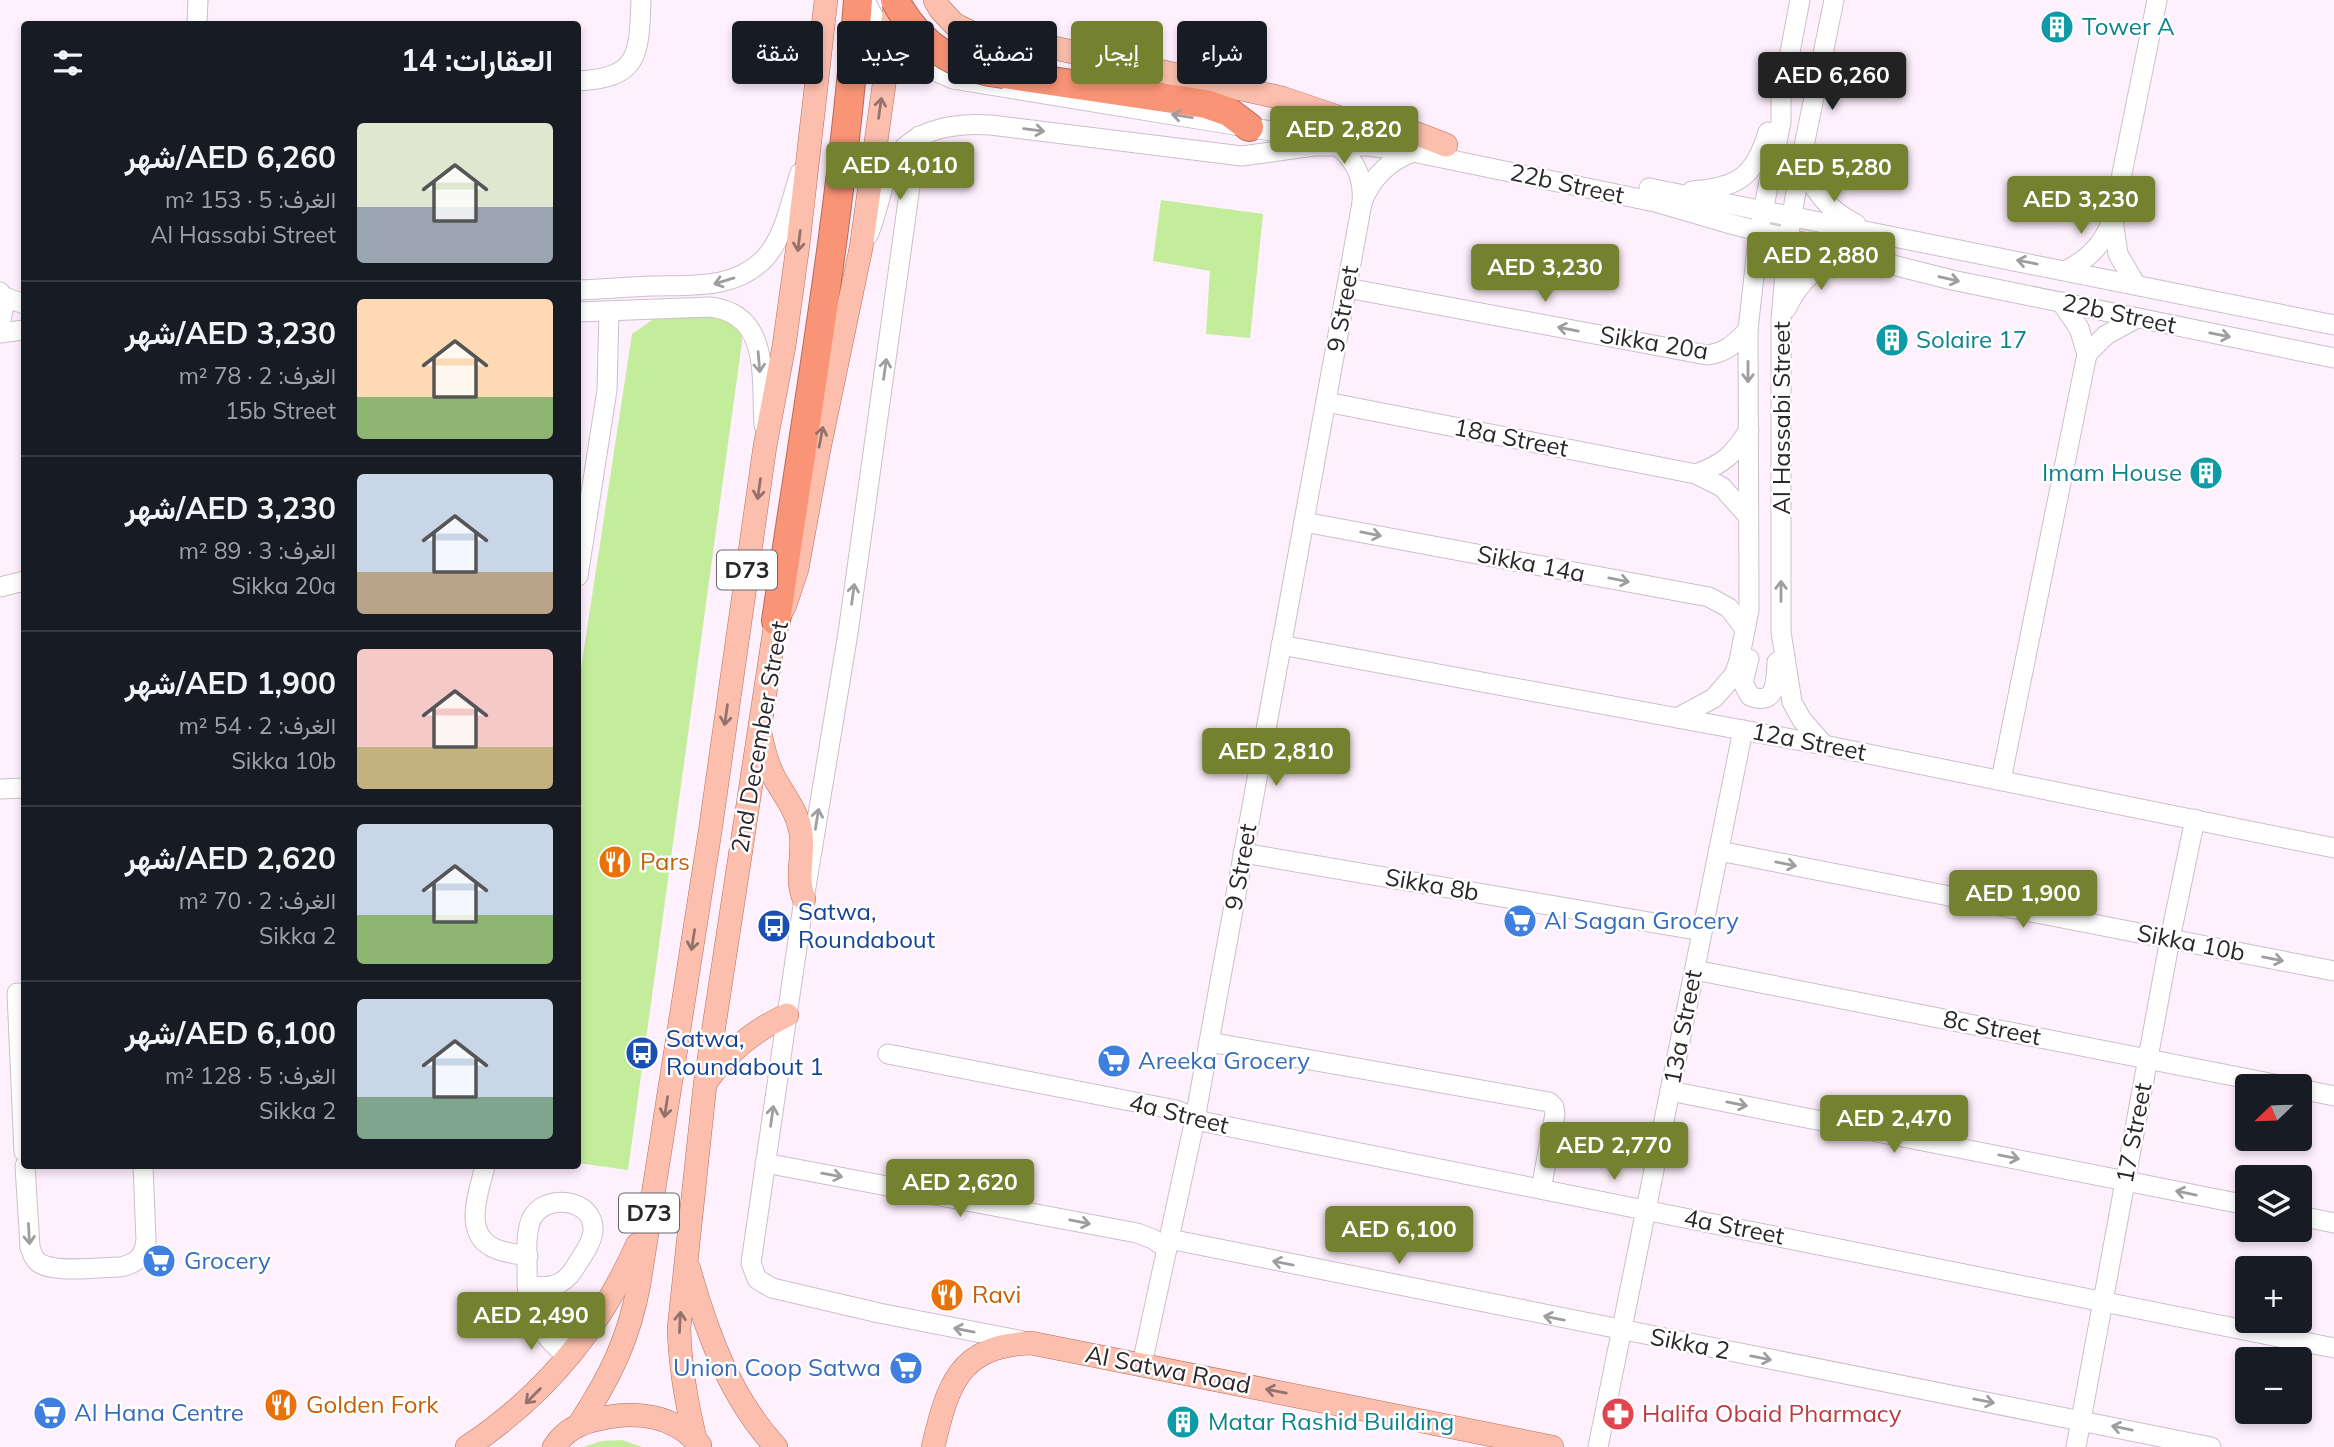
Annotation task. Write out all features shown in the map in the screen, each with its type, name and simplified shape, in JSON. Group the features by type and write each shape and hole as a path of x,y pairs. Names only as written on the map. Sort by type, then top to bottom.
{"highway":[{"path":"776,621 836,213 858,0"},
{"path":"895,0 911,27 946,57 974,69 1206,104 1229,112 1249,127"}],"main road":[{"name":"2nd December Street","path":"580,1423 605,1385 627,1336 639,1284 712,818 765,446 784,346 826,0"},
{"name":"2nd December Street","path":"892,21 895,0"},
{"path":"935,0 954,24 980,37 1041,45 1283,98 1347,120 1415,133 1446,145"},
{"name":"2nd December Street","path":"699,1443 684,1390 680,1328 705,1085 776,621 785,605 797,569 861,248 884,84"},
{"path":"760,726 768,765 798,822 802,847 799,880 804,899"},
{"path":"705,1085 740,1043 787,1015"},
{"path":"467,1447 518,1411 568,1357 609,1300 649,1216"},
{"path":"686,1257 706,1324 721,1362 752,1416 776,1447"},
{"name":"Al Satwa Road","path":"933,1447 944,1402 953,1382 968,1364 987,1351 1008,1344 1031,1343 1552,1447"},
{"path":"538,1447 557,1442 580,1423 622,1413 641,1413 669,1422 699,1443"}],"street":[{"path":"197,21 198,0"},
{"path":"581,81 618,74 631,63 639,48 641,0"},
{"name":"22b Street","path":"865,0 877,21"},
{"name":"Al Hassabi Street","path":"1677,718 1702,706 1725,688 1739,661 1747,619 1748,330 1759,231 1781,122 1781,99 1800,0"},
{"name":"Al Hassabi Street","path":"1824,745 1802,720 1792,702 1781,632 1782,319 1788,238 1834,0"},
{"path":"2067,270 2083,262 2096,250 2107,235 2113,218 2157,0"},
{"name":"22b Street","path":"934,70 968,83 1249,127 1294,133 1364,135 1446,145 2334,325"},
{"path":"1671,192 1715,189 1741,179 1762,155 1774,112 1781,99"},
{"name":"22b Street","path":"919,136 941,128 974,124 1242,156 1292,148 1338,146 1368,146 1413,152 1655,202 1952,280 2334,358"},
{"path":"861,248 878,210 888,172 901,152 919,136"},
{"path":"765,1163 849,620 919,136"},
{"name":"9 Street","path":"1142,1364 1195,1119 1362,203 1360,175 1351,159 1338,146"},
{"path":"1804,146 1807,171 1814,188 1838,214 1869,230"},
{"path":"581,290 697,286 720,283 751,270 766,257 777,242 808,149"},
{"name":"9 Street","path":"1362,203 1373,180 1381,171 1390,162 1413,152"},
{"path":"2113,218 2118,254 2136,285"},
{"path":"1782,319 1798,287 1810,274 1825,264 1850,254"},
{"name":"Sikka 20a","path":"1346,288 1707,355 1724,351 1748,330"},
{"path":"1,294 21,303"},
{"path":"0,324 4,307 1,294"},
{"path":"2001,780 2087,354 2079,328 2060,302"},
{"path":"581,312 710,307 725,309 742,319 750,327 758,347 765,446"},
{"path":"581,542 607,390 616,360 617,311"},
{"path":"2087,354 2106,335 2137,318"},
{"path":"0,333 21,330"},
{"name":"18a Street","path":"1326,402 1696,474 1722,487 1748,516"},
{"path":"1696,474 1719,465 1731,456 1749,430"},
{"name":"Sikka 14a","path":"1304,522 1709,597 1747,619"},
{"path":"0,587 21,582"},
{"path":"1747,619 1752,645 1743,683 1750,696 1763,698 1774,690 1781,632"},
{"name":"12a Street","path":"1282,645 1824,745 2334,846"},
{"name":"13a Street","path":"1598,1447 1743,730"},
{"path":"0,789 21,788"},
{"name":"17 Street","path":"2076,1447 2195,820"},
{"name":"Sikka 10b","path":"1719,851 2334,971"},
{"name":"Sikka 8b","path":"1243,853 1702,931"},
{"name":"8c Street","path":"1695,970 2235,1076"},
{"path":"14,993 21,1104"},
{"path":"1209,1042 1549,1102 1554,1107 1555,1114 1541,1189"},
{"name":"4a Street","path":"888,1054 1176,1110 1195,1119 2334,1348"},
{"path":"1670,1091 2235,1203"},
{"path":"2312,1091 2334,1096"},
{"name":"Sikka 2","path":"765,1163 1137,1233 1168,1244 2211,1447"},
{"name":"Al Satwa Road","path":"765,1163 751,1257 757,1279 772,1288 879,1313 1031,1343"},
{"path":"25,1169 30,1247 39,1263 57,1268 131,1265 139,1259 145,1251 146,1240 144,1169"},
{"path":"485,1169 474,1216 477,1232 487,1245 494,1248 528,1250"},
{"path":"527,1284 553,1286 569,1276 592,1238 591,1219 578,1205 550,1203 537,1210 529,1230 527,1284 529,1301 544,1336 568,1357"},
{"path":"2312,1218 2334,1223"},
{"path":"534,1317 552,1328 583,1337"}],"green space":[{"path":"1161,200 1263,214 1250,338 1206,334 1210,271 1153,261"},
{"path":"668,309 727,312 741,325 742,342 628,1170 581,1163 581,668 632,334"},
{"path":"622,1440 642,1447 584,1447 601,1441"}],"place":[{"name":"Tower A","path":"2057,27"},
{"name":"Solaire 17","path":"1892,340"},
{"name":"Imam House","path":"2206,473"},
{"name":"Pars","path":"615,862"},
{"name":"Al Sagan Grocery","path":"1520,921"},
{"name":"Satwa, Roundabout","path":"774,926"},
{"name":"Satwa, Roundabout 1","path":"642,1053"},
{"name":"Areeka Grocery","path":"1114,1061"},
{"name":"Grocery","path":"159,1261"},
{"name":"Ravi","path":"947,1295"},
{"name":"Union Coop Satwa","path":"906,1368"},
{"name":"Golden Fork","path":"281,1405"},
{"name":"Al Hana Centre","path":"50,1413"},
{"name":"Halifa Obaid Pharmacy","path":"1618,1414"},
{"name":"Matar Rashid Building","path":"1183,1422"}]}
